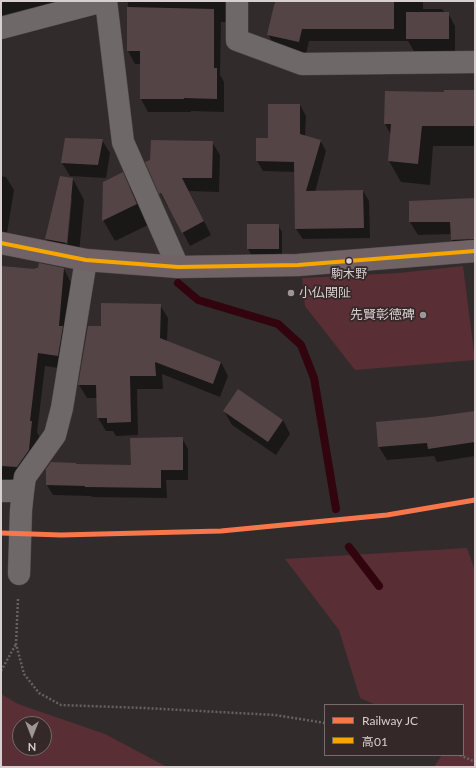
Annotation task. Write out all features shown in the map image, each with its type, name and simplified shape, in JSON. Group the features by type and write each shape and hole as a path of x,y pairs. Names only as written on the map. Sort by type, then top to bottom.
{"main road":[{"path":"1,243 86,260 178,267 298,265 475,251"}],"street":[{"path":"1,28 103,1"},
{"path":"106,1 123,142 178,267"},
{"path":"237,1 238,40 302,64 475,62"},
{"path":"19,574 22,501 25,477 55,434 62,408 86,260"},
{"path":"1,490 22,501"}],"path":[{"path":"19,574 16,644 24,674 39,693 61,705 275,715 324,723"},
{"path":"1,671 16,644"},
{"path":"462,756 475,762"}],"shaded area":[{"path":"463,266 475,360 355,370 305,306 302,278 399,273"},
{"path":"467,548 475,571 475,767 434,767 441,756 464,756 464,704 374,704 360,698 339,630 285,559"},
{"path":"1,694 18,704 105,734 167,767 1,767"}],"building":[{"path":"275,1 394,1 394,29 302,29 299,42 267,35"},
{"path":"127,7 214,9 214,68 217,68 217,99 140,99 140,51 127,51"},
{"path":"406,12 449,12 449,39 406,39"},
{"path":"444,90 475,90 475,126 422,126 418,164 388,161 391,124 384,124 385,91 444,92"},
{"path":"268,104 300,104 300,134 321,140 306,191 363,190 364,228 295,229 294,162 256,161 256,138 268,138"},
{"path":"65,138 103,139 98,165 61,163"},
{"path":"151,140 213,141 212,178 182,178 204,221 182,233 161,193 159,194 145,162 150,160"},
{"path":"123,172 137,204 102,221 103,182"},
{"path":"60,176 73,178 67,243 45,239"},
{"path":"475,198 475,239 451,240 450,222 409,222 409,201"},
{"path":"247,224 279,224 279,249 247,249"},
{"path":"39,263 64,268 59,326 63,326 58,356 38,353 30,421 32,421 29,450 17,467 1,466 1,266 35,269 38,268"},
{"path":"101,303 161,304 160,338 221,362 213,384 155,362 156,376 130,376 131,422 107,423 107,418 97,418 96,385 78,385 88,326 101,326"},
{"path":"238,389 283,420 268,442 223,411"},
{"path":"475,411 475,442 428,449 427,443 378,447 376,422"},
{"path":"183,437 183,470 161,470 161,488 46,485 46,469 51,462 131,465 130,438"}],"waterway":[{"path":"178,283 198,300 278,324 301,345 314,378 336,509"},
{"path":"349,547 379,586"}],"rail line":[{"name":"JC","path":"1,533 61,535 221,531 387,515 475,500"}],"transit line":[{"name":"高01","path":"1,243 86,260 178,267 298,265 475,251"}],"place":[{"name":"駒木野","path":"349,261"},
{"name":"小仏関阯","path":"291,293"},
{"name":"先賢彰徳碑","path":"423,315"}]}
